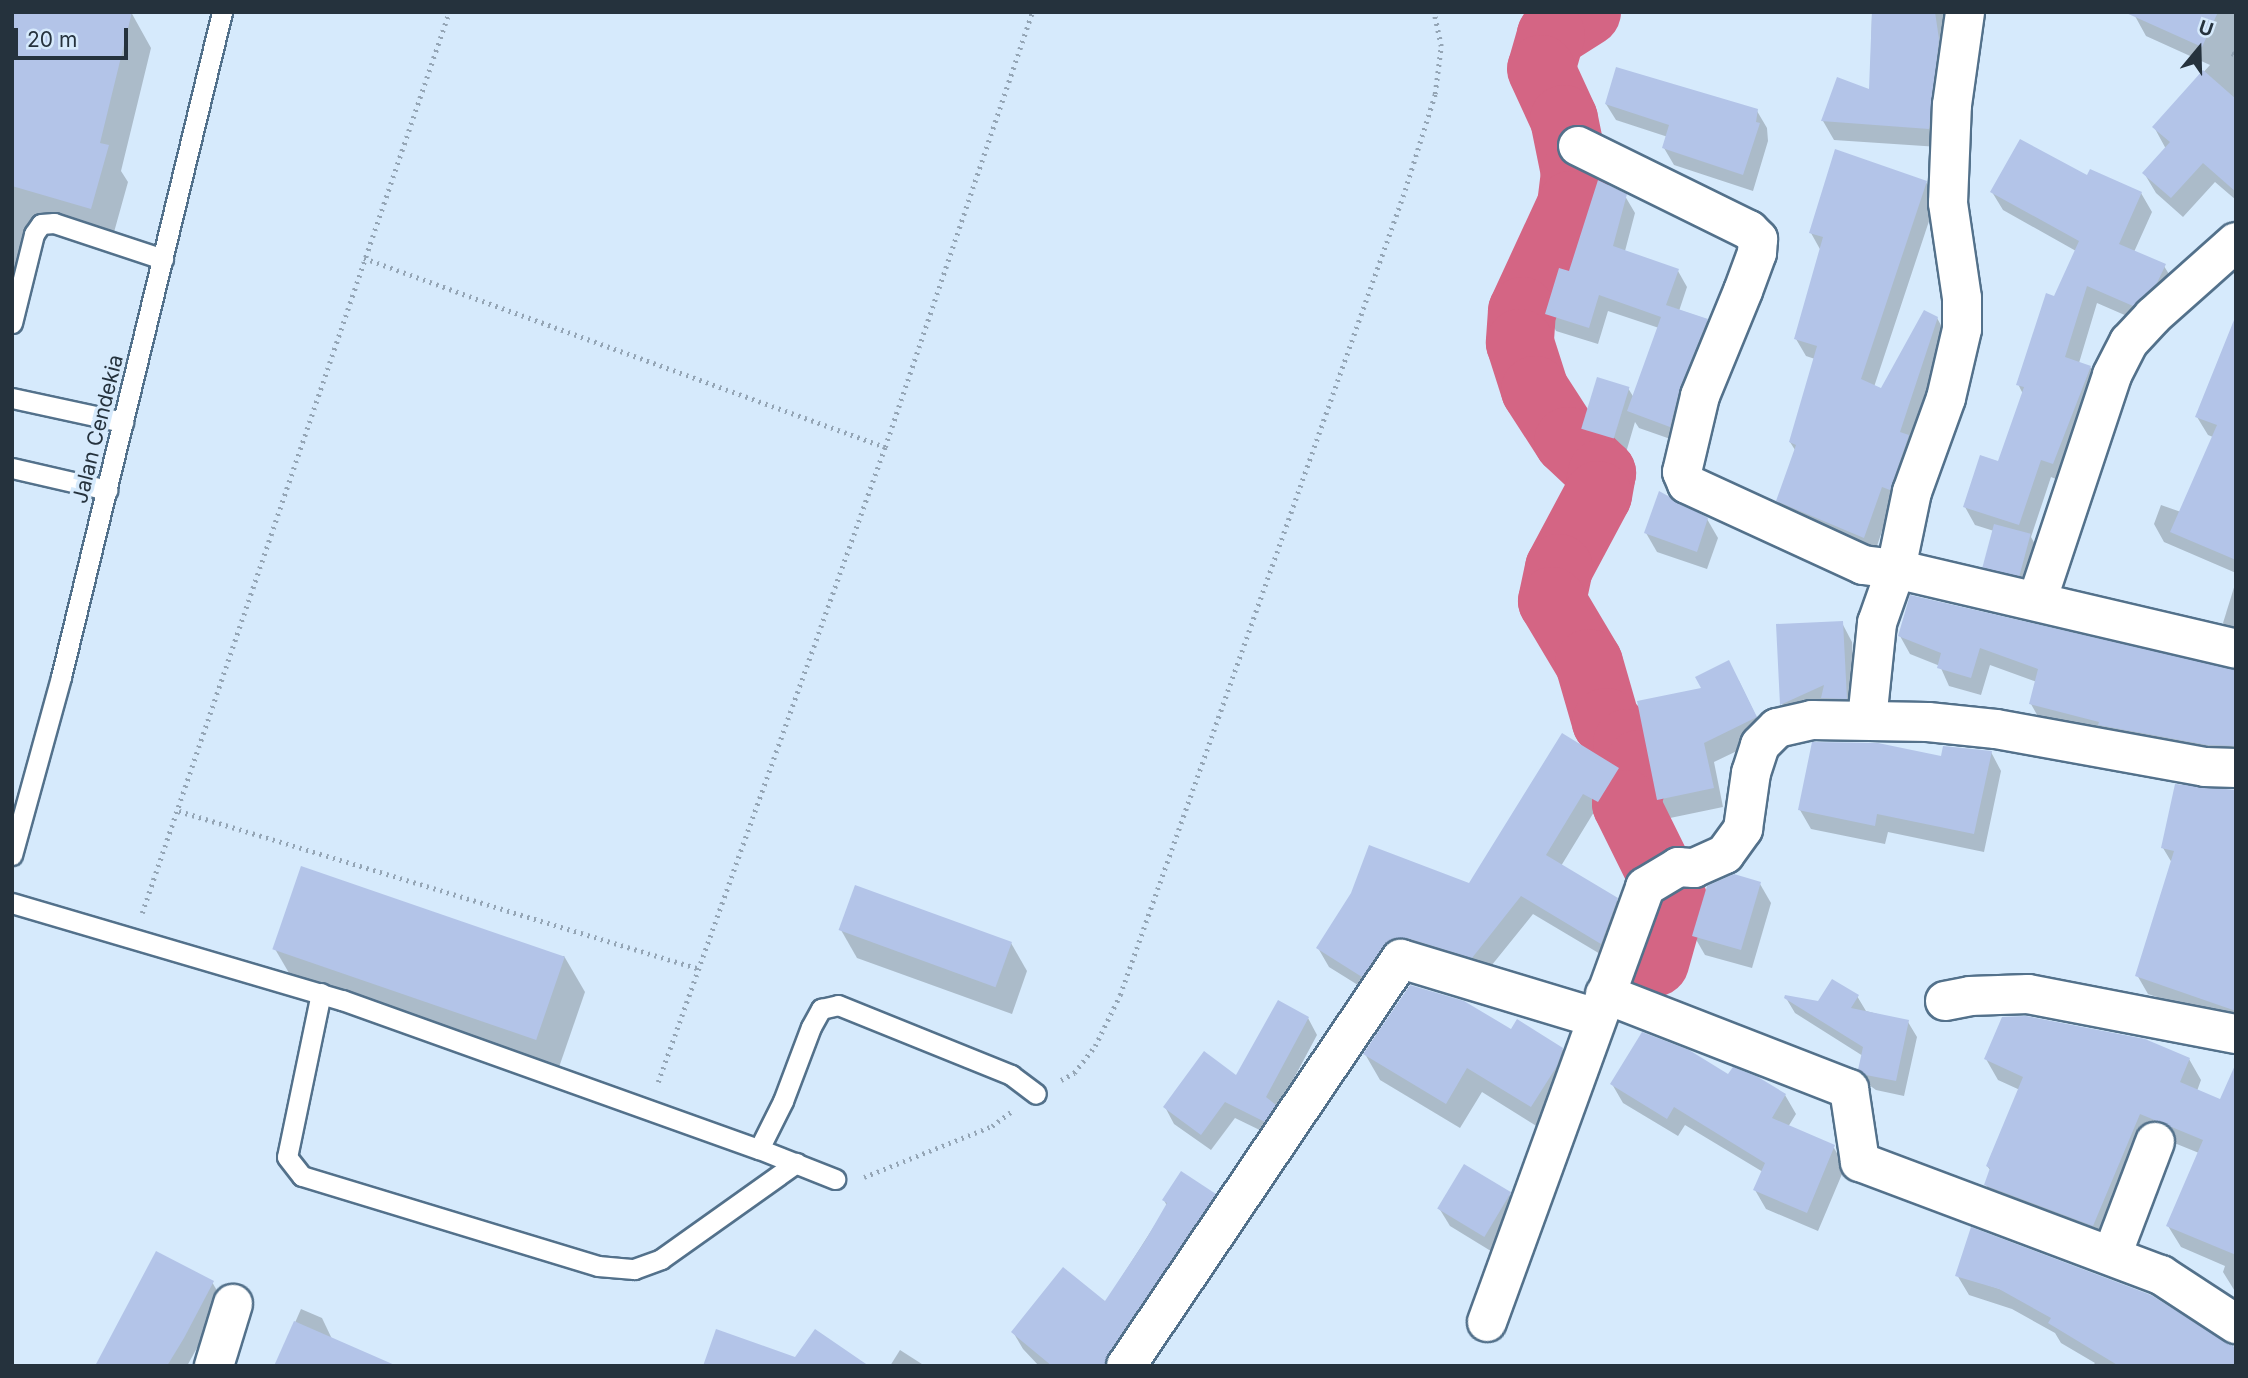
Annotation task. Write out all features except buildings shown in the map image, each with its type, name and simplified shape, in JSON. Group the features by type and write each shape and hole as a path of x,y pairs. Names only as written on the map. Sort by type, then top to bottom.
{"street":[{"path":"1867,720 1881,567 1936,433 1962,329 1962,298 1948,203 1952,105 1965,12"},
{"path":"1578,146 1749,230 1758,239 1757,253 1743,291 1700,396 1682,472 1687,484 1704,495 1881,567 2236,649"},
{"path":"2037,601 2112,375 2129,342 2152,316 2236,242"},
{"path":"1487,1322 1645,887 1678,867 1693,868 1725,854 1743,829 1751,773 1760,745 1777,728 1812,720 1928,722 1996,729 2205,767 2236,768"},
{"path":"1126,1366 1401,959 1601,1006 1849,1089 1860,1162 2161,1275 2236,1324"},
{"path":"1945,1001 1970,996 2028,994 2236,1034"},
{"path":"2112,1255 2155,1142"},
{"path":"214,1366 233,1304"}],"lane":[{"name":"Jalan Cendekia","path":"12,855 61,677 222,12"},
{"path":"12,323 34,234 41,224 54,223 163,259"},
{"path":"12,398 123,422"},
{"path":"12,468 107,490"},
{"path":"12,903 321,993 759,1149 835,1179"},
{"path":"321,993 288,1157 302,1176 598,1266 634,1269 661,1259 796,1163"},
{"path":"759,1149 783,1101 811,1027 821,1009 838,1004 1011,1076 1036,1094"}],"path":[{"path":"133,938 179,811 449,12"},
{"path":"648,1109 885,447 1032,12"},
{"path":"835,1179 855,1180 992,1126 1036,1094 1074,1073 1095,1046 1120,995 1405,190 1435,94 1441,46 1434,12"},
{"path":"364,258 885,447"},
{"path":"179,811 700,969"}],"waterway":[{"path":"1587,12 1551,35 1541,69 1564,119 1575,173 1571,205 1522,311 1520,343 1535,390 1568,441 1602,473 1598,495 1559,568 1552,601 1589,663 1606,722 1627,743 1639,764 1626,804 1673,899 1655,963"}]}
